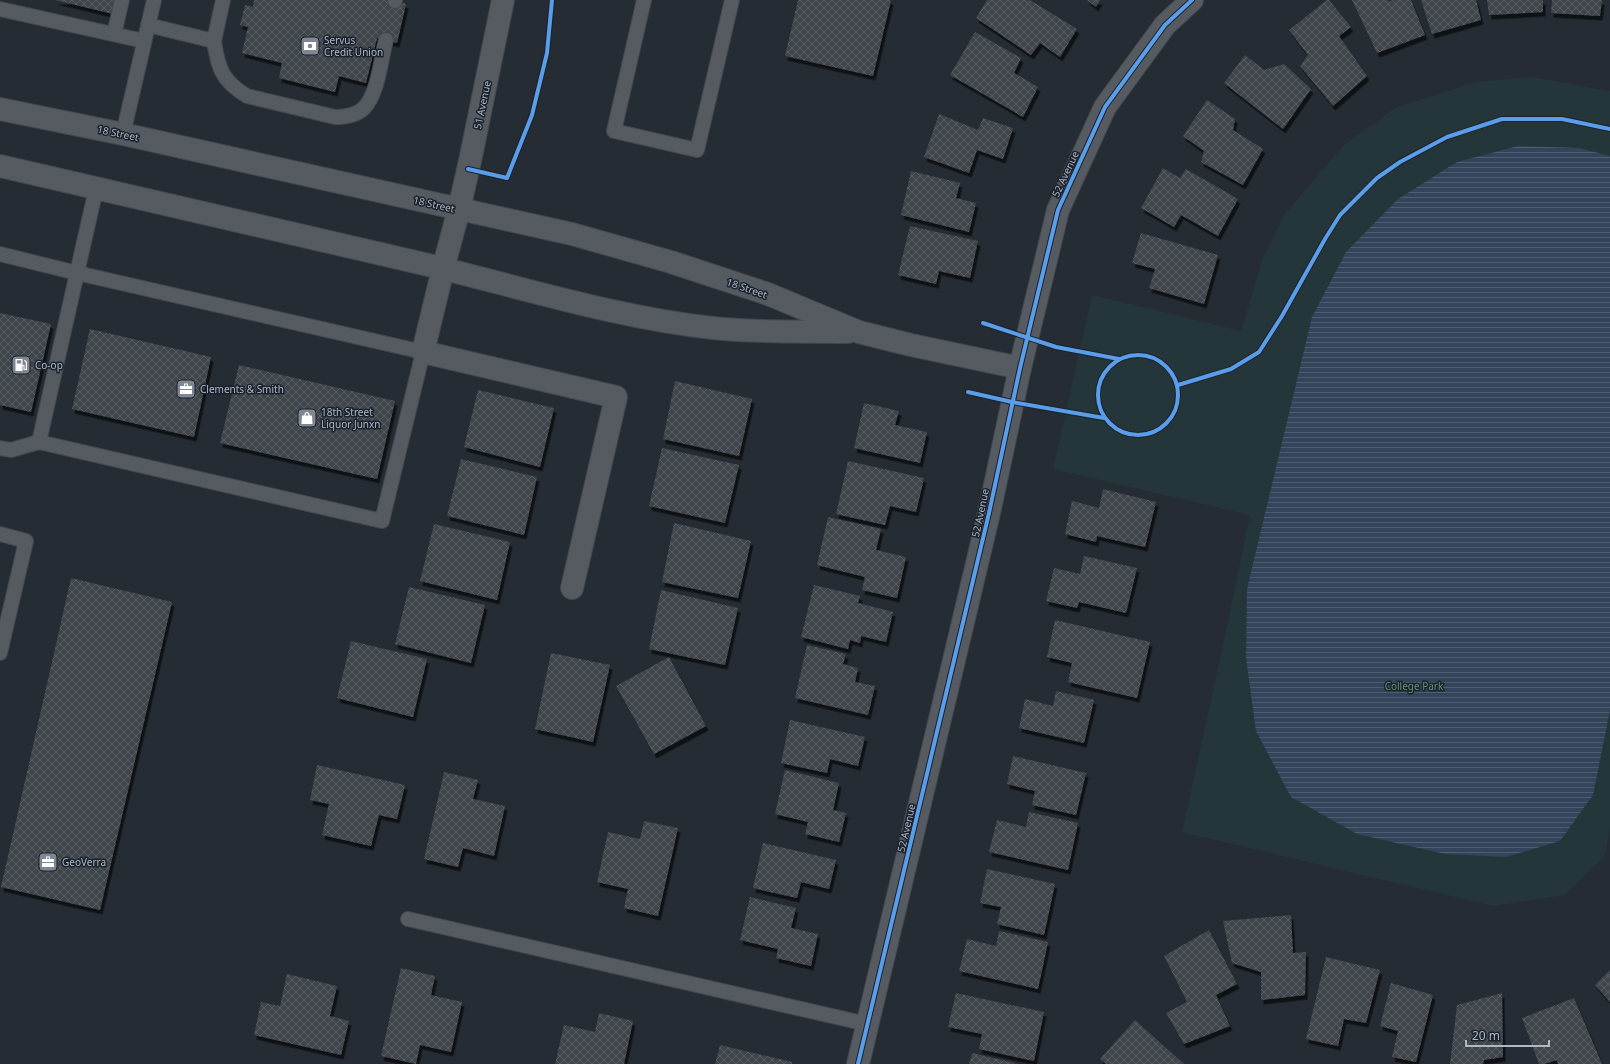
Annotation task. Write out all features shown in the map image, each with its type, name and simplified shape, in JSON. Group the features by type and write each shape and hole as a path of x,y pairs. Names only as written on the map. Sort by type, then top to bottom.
{"street":[{"name":"51 Avenue","path":"423,352 470,161 503,0"},
{"name":"52 Avenue","path":"858,1064 989,513 1020,368 1058,210 1105,107 1165,25 1192,0"},
{"name":"18 Street","path":"0,109 123,134 572,234 671,262 768,294 859,332 911,345 1020,368"},
{"name":"18 Street","path":"0,166 443,269 556,298 666,321 728,329 859,332"},
{"path":"423,352 616,396 572,588"}],"lane":[{"path":"114,34 122,0"},
{"path":"123,134 154,0"},
{"path":"223,0 214,41 218,65 224,77 235,89 247,96 335,117 346,117 356,113 364,108 372,95 386,40"},
{"path":"644,0 614,131 697,150 732,0"},
{"path":"0,9 144,41"},
{"path":"148,25 214,41"},
{"path":"39,442 96,189"},
{"path":"0,254 423,352 382,521 39,442 12,450 0,448"},
{"path":"0,534 26,541 0,653"},
{"path":"408,919 868,1024"}],"green space":[{"name":"College Park","path":"1532,77 1610,91 1610,828 1605,856 1565,895 1493,906 1182,832 1250,515 1053,469 1092,295 1241,331 1262,261 1283,216 1344,145 1395,108 1476,82"}],"water":[{"name":"College Park","path":"1518,146 1579,148 1610,156 1610,710 1593,795 1560,841 1506,857 1445,854 1357,834 1291,797 1256,731 1246,658 1247,589 1312,317 1346,252 1398,199 1457,162"}],"building":[{"path":"55,0 116,0 113,14"},
{"name":"Servus Credit Union","path":"254,0 389,0 406,4 397,43 377,38 366,83 339,76 335,92 279,78 282,63 242,53 248,27 240,25 245,5 253,7"},
{"path":"798,0 891,0 873,76 785,56"},
{"path":"987,0 1030,0 1077,29 1060,57 1040,43 1031,55 976,18"},
{"path":"1087,0 1100,0 1096,7"},
{"path":"1329,0 1351,27 1339,36 1367,76 1333,106 1300,66 1308,55 1289,30"},
{"path":"1352,0 1388,0 1389,2 1393,0 1411,0 1425,35 1377,53"},
{"path":"1421,0 1476,0 1481,20 1432,34"},
{"path":"1487,0 1543,0 1543,12 1489,15"},
{"path":"1552,0 1602,0 1600,16 1551,13"},
{"path":"975,32 1021,58 1014,73 1038,87 1023,117 950,75"},
{"path":"1245,55 1264,70 1284,64 1311,89 1283,129 1224,83"},
{"path":"1207,100 1235,119 1233,130 1263,149 1243,185 1201,162 1204,151 1183,136"},
{"path":"939,114 978,130 983,118 1013,128 1003,159 977,150 969,173 924,157"},
{"path":"1163,168 1180,178 1186,169 1238,199 1218,236 1181,215 1174,227 1141,208"},
{"path":"911,171 960,183 956,198 976,203 969,232 901,215"},
{"path":"910,226 978,241 970,278 939,271 936,284 898,275"},
{"path":"1141,233 1218,255 1204,304 1149,288 1155,269 1132,263"},
{"name":"Co-op","path":"0,313 51,324 31,412 0,405"},
{"path":"90,329 211,357 194,437 72,409"},
{"path":"239,365 395,401 377,479 220,443"},
{"path":"675,381 752,399 739,456 663,439"},
{"path":"478,390 554,408 540,467 464,447"},
{"path":"864,403 899,411 895,425 927,432 920,463 854,448"},
{"path":"662,448 739,465 725,523 649,506"},
{"path":"461,459 537,477 524,535 447,516"},
{"path":"848,461 924,478 916,512 890,506 885,525 836,514"},
{"path":"1103,489 1156,502 1145,547 1097,536 1096,542 1065,534 1072,501 1099,508"},
{"path":"828,517 881,529 876,550 906,557 897,598 862,590 865,577 817,565"},
{"path":"674,523 751,541 738,598 662,582"},
{"path":"434,524 510,542 497,600 420,581"},
{"path":"1084,556 1137,568 1126,613 1079,602 1077,608 1046,601 1054,568 1080,574"},
{"path":"71,578 172,602 100,910 1,887"},
{"path":"814,585 860,596 858,603 893,612 886,642 861,636 860,643 850,640 848,649 801,637"},
{"path":"409,587 485,605 471,663 395,644"},
{"path":"661,590 738,608 725,665 649,649"},
{"path":"1055,620 1150,642 1137,698 1068,682 1072,663 1047,657"},
{"path":"351,641 427,659 413,717 337,698"},
{"path":"807,645 846,654 843,664 858,668 855,682 875,686 868,715 795,698"},
{"path":"551,653 610,665 593,742 535,729"},
{"path":"669,657 706,726 654,754 616,686"},
{"path":"1056,691 1094,700 1084,743 1019,728 1025,699 1053,706"},
{"path":"790,720 865,737 858,766 830,759 827,773 781,763"},
{"path":"1013,756 1086,773 1076,815 1032,805 1035,791 1007,784"},
{"path":"317,765 405,785 397,819 379,815 371,846 322,835 329,804 310,800"},
{"path":"785,770 839,783 833,810 846,813 839,842 805,834 808,822 775,814"},
{"path":"444,772 478,780 473,799 505,806 494,856 463,848 458,867 424,859"},
{"path":"1029,812 1078,823 1068,870 989,852 997,820 1026,827"},
{"path":"644,821 678,828 658,916 624,908 628,889 597,882 608,832 640,839"},
{"path":"763,843 836,860 829,889 801,882 797,898 753,888"},
{"path":"987,869 1055,884 1044,935 997,924 1001,907 980,903"},
{"path":"750,897 796,908 791,928 818,934 811,966 776,958 778,949 740,940"},
{"path":"1291,915 1293,953 1306,952 1305,995 1261,1000 1261,972 1232,963 1223,921"},
{"path":"1209,930 1237,984 1216,995 1230,1026 1184,1044 1166,1013 1187,1002 1164,956"},
{"path":"999,931 1048,942 1038,989 959,971 967,939 996,946"},
{"path":"1326,957 1380,970 1366,1023 1344,1019 1338,1046 1306,1039"},
{"path":"401,968 435,976 431,995 462,1002 451,1052 420,1045 416,1064 381,1056"},
{"path":"1610,970 1610,1002 1595,985"},
{"path":"287,974 337,986 330,1016 349,1021 341,1055 254,1035 261,1002 280,1006"},
{"path":"1391,983 1433,995 1416,1062 1392,1057 1398,1031 1380,1026"},
{"path":"956,993 1044,1012 1034,1061 979,1049 982,1034 948,1027"},
{"path":"1502,993 1503,1057 1484,1060 1483,1064 1450,1064 1457,1005"},
{"path":"1574,998 1602,1064 1558,1064 1557,1060 1539,1064 1522,1018"},
{"path":"599,1013 633,1021 624,1064 555,1064 564,1025 595,1032"},
{"path":"1135,1020 1184,1064 1106,1064 1100,1059"},
{"path":"720,1045 792,1062 792,1064 715,1064"},
{"path":"972,1053 1015,1063 1015,1064 969,1064"}],"cycle path":[{"path":"468,169 507,178 532,115 547,53 552,0"},
{"path":"858,1064 989,513 1020,368 1058,210 1105,107 1165,25 1192,0"},
{"path":"1178,385 1231,369 1259,352 1282,316 1340,215 1377,178 1400,162 1447,137 1502,119 1562,119 1610,129"},
{"path":"983,323 1056,347 1119,359"},
{"path":"1130,355 1146,355 1167,366 1178,387 1178,395 1178,403 1167,424 1146,435 1130,435 1116,429 1109,424 1104,417 1098,403 1098,387 1104,373 1109,366 1116,361 1130,355"},
{"path":"968,392 1012,402 1104,418"}],"place":[{"name":"Servus Credit Union","path":"310,46"},
{"name":"Co-op","path":"21,365"},
{"name":"Clements & Smith","path":"186,389"},
{"name":"18th Street Liquor Junxn","path":"307,418"},
{"name":"GeoVerra","path":"48,862"}]}
